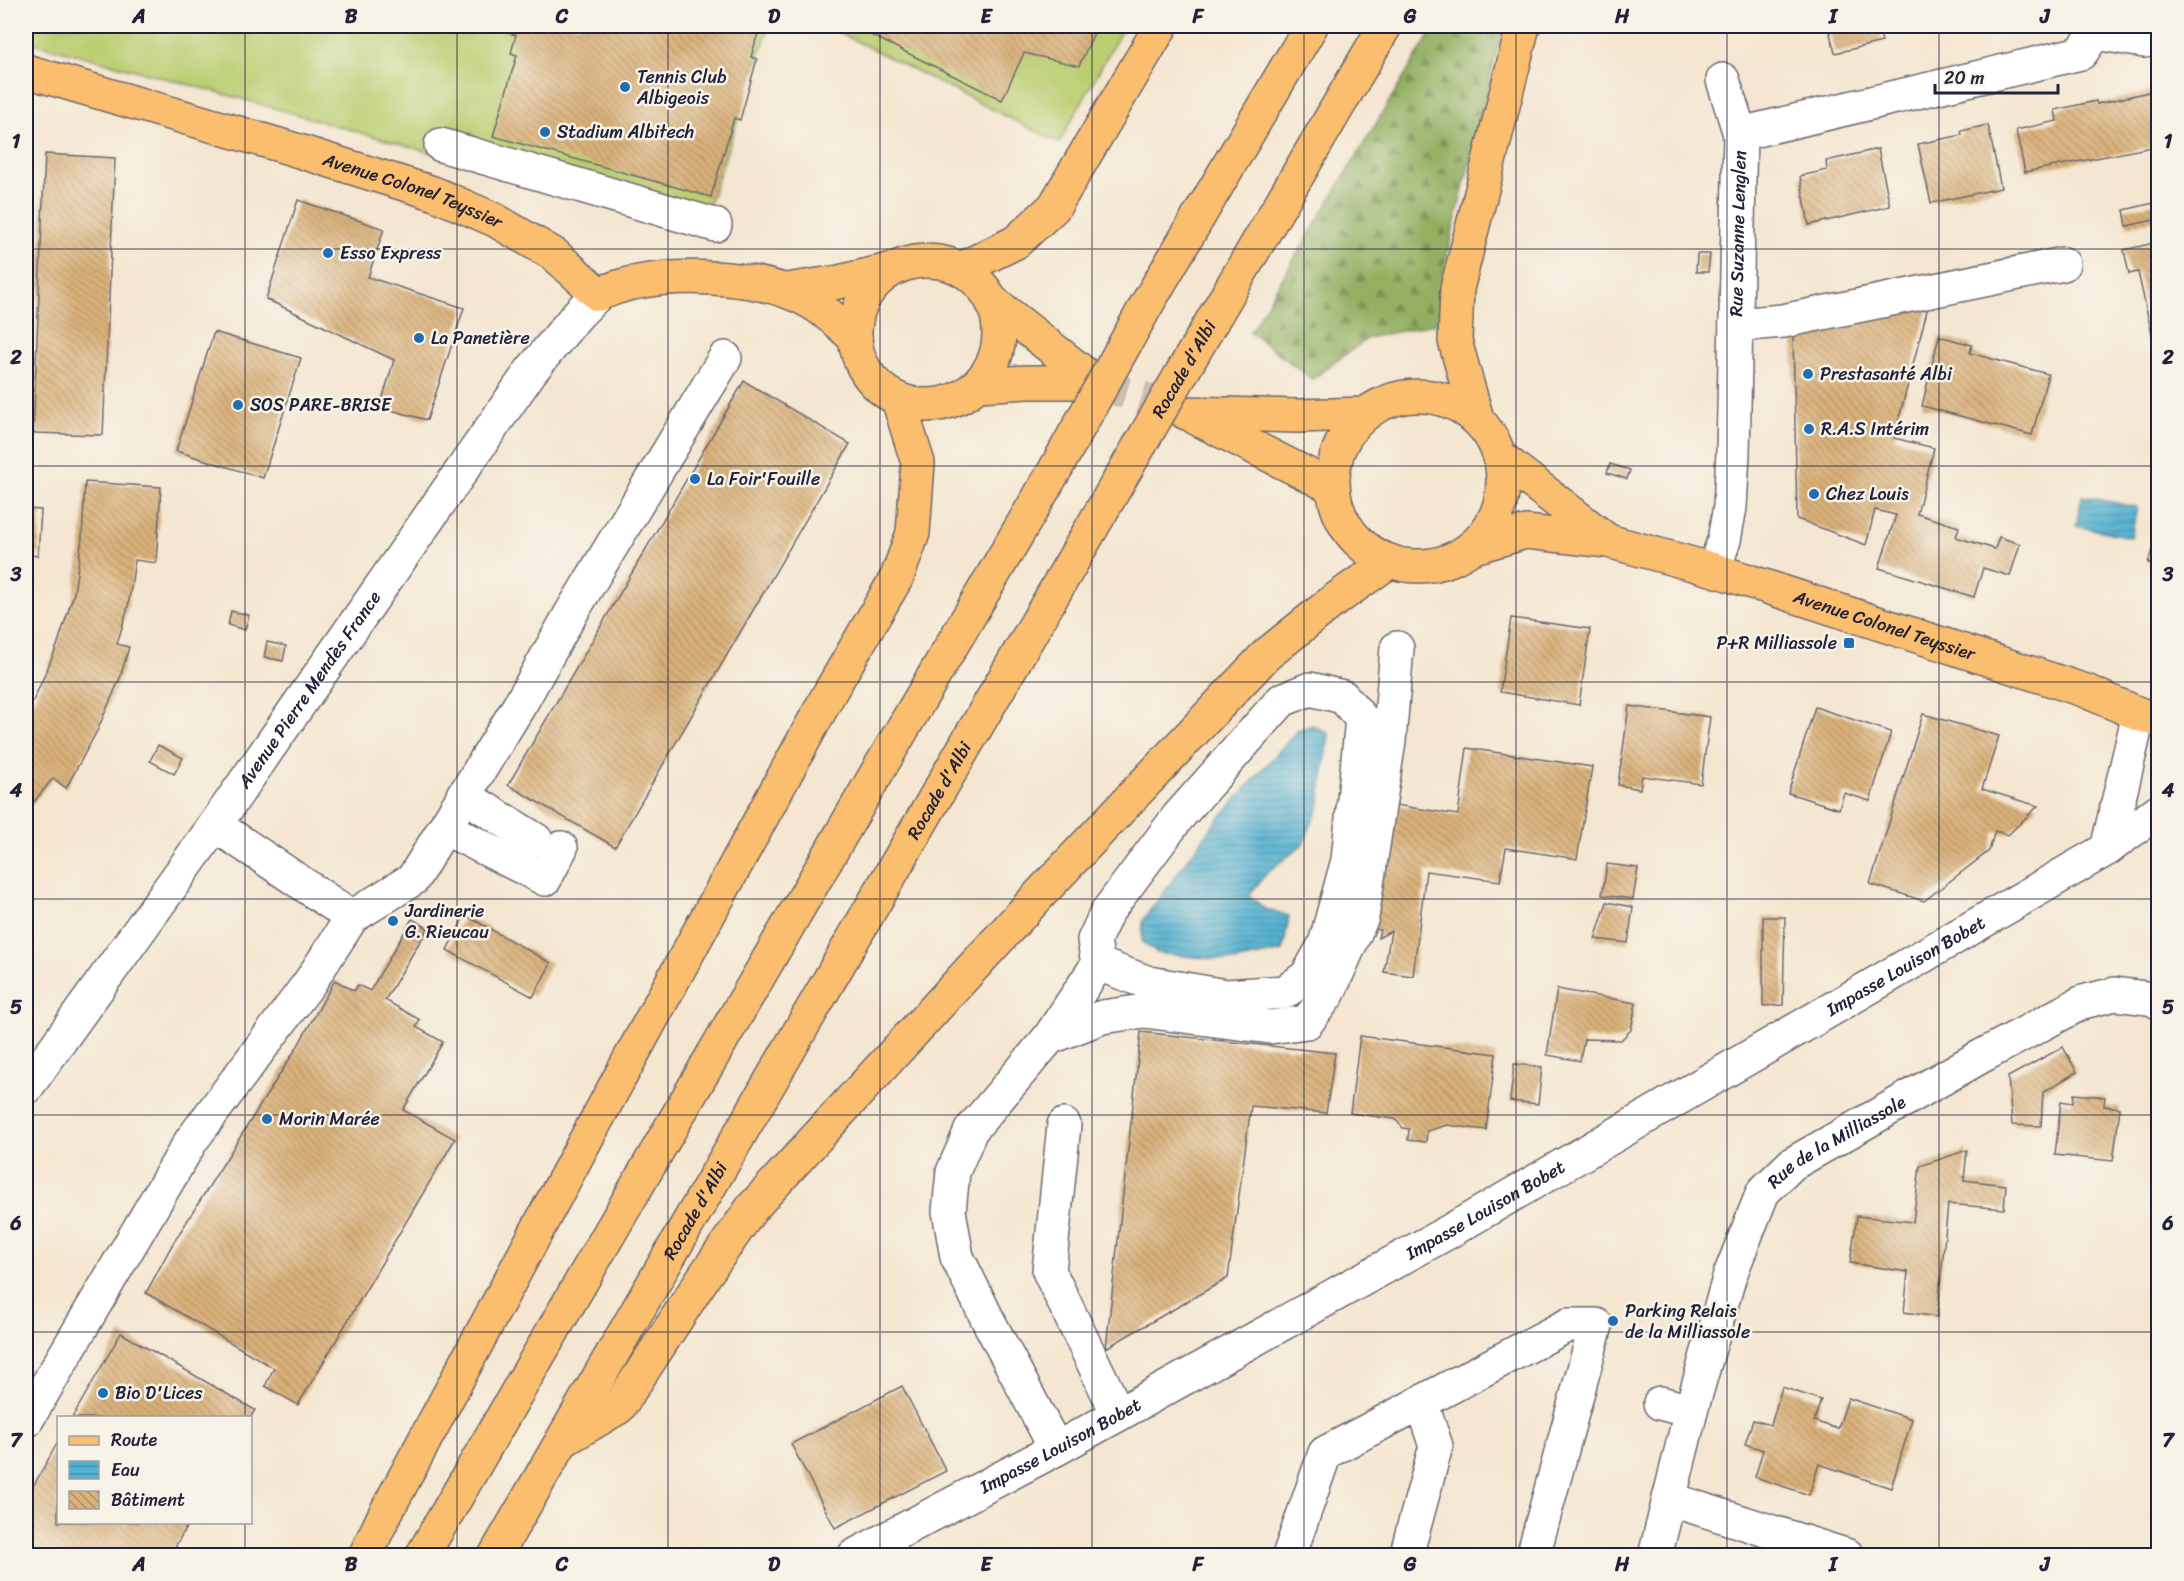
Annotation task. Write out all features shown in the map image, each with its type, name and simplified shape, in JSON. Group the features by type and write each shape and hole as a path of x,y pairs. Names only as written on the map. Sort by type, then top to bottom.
{"main road":[{"path":"961,269 1016,242 1054,207 1161,26"},
{"path":"422,1556 1056,468 1147,304 1311,26"},
{"name":"Rocade d'Albi","path":"495,1556 1384,26"},
{"path":"1478,419 1452,402 1422,396 1392,400 1364,414 1346,434 1335,459 1332,487 1338,511 1350,532 1368,549 1390,561 1417,566 1446,561 1471,548 1490,528 1501,501 1504,479 1500,457 1491,437 1478,419 1455,341 1457,289 1522,26"},
{"name":"Avenue Colonel Teyssier","path":"26,71 286,147 433,194 495,220 555,255 598,294"},
{"path":"786,290 838,282 917,262 939,262 961,269 979,283 993,302 1095,382 978,385"},
{"path":"893,269 877,281 864,298 856,317 855,338 868,374 881,389 898,399 919,405 940,404 961,398 978,385 991,368 999,347 999,324 993,302"},
{"path":"598,294 633,283 670,278 716,277 786,290 814,303 855,338"},
{"path":"365,1556 384,1516 595,1122 830,692 897,577 913,533 918,463 898,399"},
{"path":"1332,487 1186,413 1297,416 1364,414"},
{"name":"Avenue Colonel Teyssier","path":"1500,457 1608,541"},
{"name":"Avenue Colonel Teyssier","path":"1471,548 1526,532 1608,541 1718,572 2086,691 2149,717"},
{"path":"561,1442 619,1407 705,1275 752,1208 1040,894 1266,655 1332,602 1390,561"}],"street":[{"path":"2095,29 2144,41 2158,38"},
{"name":"Rue Suzanne Lenglen","path":"1718,572 1719,555 1730,507 1740,134 2081,53 2095,29"},
{"path":"1723,80 1740,134"},
{"path":"441,145 715,225"},
{"path":"1736,325 1783,321 2063,264"},
{"name":"Avenue Pierre Mendès France","path":"26,1088 215,825 531,371 578,314 598,294"},
{"path":"26,1421 37,1398 191,1141 310,982 352,917 413,879 522,701 576,606 725,358"},
{"path":"1049,1038 1102,1017 1144,1011 1270,1027 1307,1022 1328,994 1362,917 1389,741 1397,648"},
{"path":"1056,1449 957,1257 949,1211 953,1172 971,1130 1049,1038 1098,964 1094,940 1107,912 1178,817 1282,700 1310,689 1343,697 1362,719 1348,860 1325,944 1307,976 1285,992 1226,996 1149,983 1098,964"},
{"path":"2108,849 2149,717"},
{"path":"445,828 545,879 548,844 463,795"},
{"name":"Impasse Louison Bobet","path":"854,1556 1056,1449 1460,1226 2108,849 2158,811"},
{"path":"215,825 352,917"},
{"name":"Rue de la Milliassole","path":"1656,1556 1669,1499 1676,1407 1763,1192 1792,1164 1980,1057 2083,1002 2115,993 2154,999 2158,1002"},
{"path":"1064,1125 1049,1270 1118,1414"},
{"path":"1289,1556 1325,1453 1568,1325 1596,1326 1533,1556"},
{"path":"1406,1556 1436,1446 1421,1402"},
{"path":"1669,1499 1848,1556"}],"green space":[{"name":"Stadium Albitech","path":"26,26 769,26 707,211 477,166 235,97 26,41"},
{"path":"826,26 1124,26 1059,143"},
{"path":"1435,26 1503,26 1444,267 1438,323 1368,338 1312,379 1250,332"}],"water":[{"path":"2082,496 2137,507 2131,537 2076,526"},
{"path":"1313,725 1329,734 1319,807 1303,844 1267,873 1249,895 1265,909 1289,916 1283,951 1234,961 1157,953 1142,942 1143,920 1214,824 1298,730"}],"building":[{"name":"Tennis Club Albigeois","path":"507,26 760,26 751,57 757,59 740,120 734,118 711,197 493,136 517,55 511,53 516,35 505,32"},
{"path":"853,26 1097,26 1079,66 1024,53 1002,100"},
{"path":"1828,26 1904,26 1880,32 1882,42 1835,53"},
{"path":"2157,90 2158,146 2025,172 2016,130 2057,121 2055,110 2096,101 2097,104"},
{"path":"1988,125 2001,188 1931,203 1918,144 1962,135 1961,131"},
{"path":"1878,149 1890,206 1809,225 1800,176 1827,170 1826,161"},
{"path":"45,154 115,158 103,435 33,433"},
{"path":"298,200 384,229 368,277 464,308 427,420 380,407 394,360 266,299"},
{"path":"2158,202 2158,219 2127,226 2124,210"},
{"path":"2158,242 2157,357 2138,272 2129,274 2124,250"},
{"path":"1697,254 1710,254 1708,272 1696,272"},
{"path":"1929,303 1894,438 1934,448 1917,514 1959,527 1956,537 1995,549 1999,537 2020,544 2010,576 1983,568 1974,597 1879,568 1896,515 1875,510 1866,545 1797,519 1793,333"},
{"name":"SOS PARE-BRISE","path":"214,332 301,358 263,478 176,451"},
{"path":"1939,336 1972,345 1970,353 2048,374 2032,435 1922,406"},
{"path":"744,381 850,444 615,847 508,785"},
{"path":"1610,464 1630,470 1627,479 1607,473"},
{"path":"85,482 161,487 156,563 135,560 128,607 117,644 129,647 120,678 97,731 66,788 53,778 26,812 26,714 57,646 74,593 82,538"},
{"path":"26,509 41,510 38,556 26,554"},
{"path":"2158,530 2158,566 2148,563"},
{"path":"26,581 33,582 28,606 26,605"},
{"path":"231,611 249,615 245,630 228,625"},
{"path":"1511,618 1590,629 1579,705 1500,692"},
{"path":"267,642 286,646 283,661 264,657"},
{"path":"1629,706 1710,717 1701,784 1642,776 1640,789 1618,785"},
{"path":"1815,707 1891,732 1870,801 1844,793 1839,809 1788,793"},
{"path":"1923,714 1999,736 1982,789 2038,806 2008,835 1995,831 1989,851 1924,901 1870,884"},
{"path":"158,745 183,758 174,774 150,761"},
{"path":"1467,748 1592,767 1577,859 1506,848 1500,881 1426,871 1413,976 1384,972 1391,931 1378,938 1380,930 1372,929 1390,804 1458,815"},
{"path":"1607,864 1638,868 1633,899 1602,895"},
{"path":"1607,902 1633,907 1628,943 1595,939"},
{"path":"465,915 551,963 533,997 447,950"},
{"path":"1763,917 1785,917 1783,1005 1763,1006"},
{"path":"412,919 428,928 385,1000 420,1020 416,1027 443,1042 403,1110 455,1139 298,1405 265,1386 274,1368 146,1293 172,1245 297,1047 335,980 354,991 358,985 370,991"},
{"path":"1557,989 1636,1003 1631,1030 1621,1040 1584,1039 1580,1061 1547,1055"},
{"path":"1141,1032 1335,1053 1326,1113 1251,1106 1228,1278 1106,1348"},
{"path":"1360,1036 1496,1054 1486,1130 1447,1125 1427,1131 1426,1142 1408,1140 1409,1129 1403,1128 1395,1119 1350,1113"},
{"path":"2063,1047 2077,1072 2043,1092 2041,1126 2012,1125 2008,1077"},
{"path":"1514,1064 1542,1067 1538,1104 1510,1101"},
{"path":"2074,1094 2105,1097 2104,1106 2120,1108 2113,1161 2055,1155 2061,1101 2073,1103"},
{"path":"1967,1150 1964,1180 2006,1185 2004,1209 1948,1204 1937,1317 1904,1312 1908,1272 1850,1263 1857,1216 1913,1222 1920,1166"},
{"path":"121,1333 255,1410 251,1416 73,1416"},
{"path":"902,1386 946,1471 835,1528 791,1444"},
{"path":"1782,1387 1821,1400 1814,1421 1838,1429 1848,1398 1912,1419 1891,1488 1819,1464 1809,1495 1755,1477 1763,1450 1745,1444 1753,1420 1771,1425"},
{"path":"57,1444 57,1524 188,1524 170,1556 26,1556 26,1499"}],"tunnel":[{"path":"1095,382 1186,413"}],"place":[{"name":"Tennis Club Albigeois","path":"625,87"},
{"name":"Stadium Albitech","path":"545,132"},
{"name":"Esso Express","path":"328,253"},
{"name":"La Panetière","path":"419,338"},
{"name":"Prestasanté Albi","path":"1808,374"},
{"name":"SOS PARE-BRISE","path":"238,405"},
{"name":"R.A.S Intérim","path":"1809,429"},
{"name":"La Foir'Fouille","path":"695,479"},
{"name":"Chez Louis","path":"1814,494"},
{"name":"P+R Milliassole","path":"1849,643"},
{"name":"Jardinerie G. Rieucau","path":"393,921"},
{"name":"Morin Marée","path":"267,1119"},
{"name":"Parking Relais de la Milliassole","path":"1613,1321"},
{"name":"Bio D'Lices","path":"103,1393"}]}
